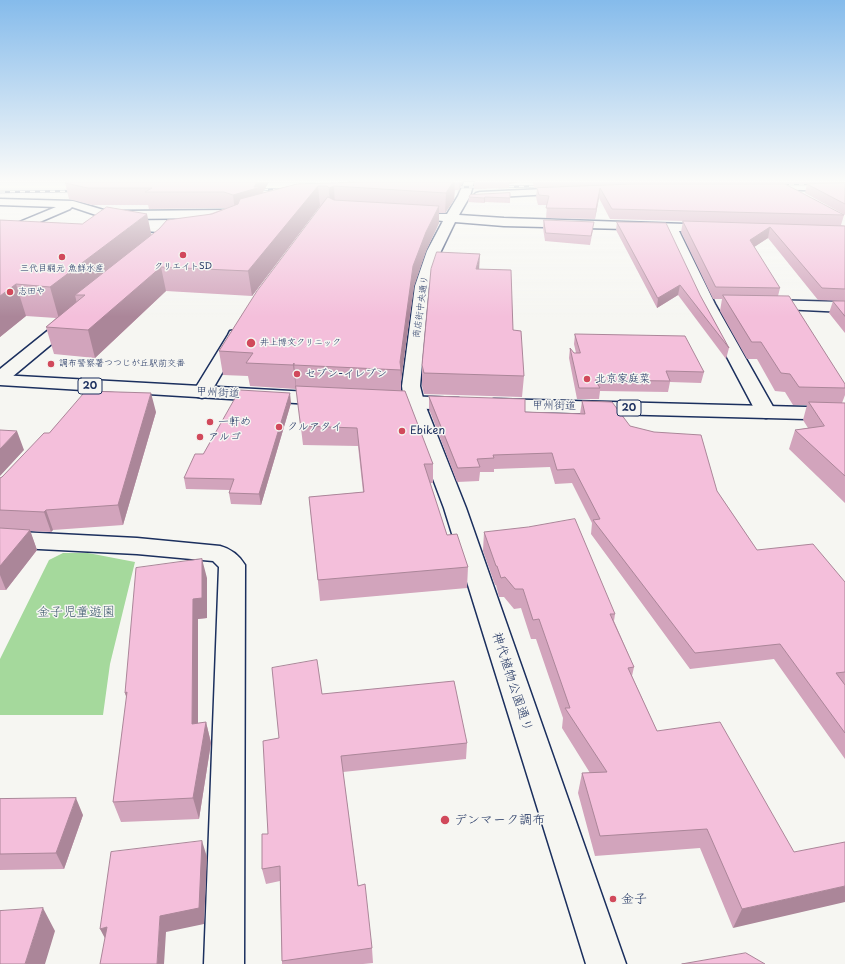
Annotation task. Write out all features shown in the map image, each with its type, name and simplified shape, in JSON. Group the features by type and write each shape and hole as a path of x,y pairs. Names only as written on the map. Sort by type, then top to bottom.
{"main road":[{"path":"0,235 19,227"},
{"path":"102,227 150,237 166,238 211,231 223,227"},
{"name":"商店街中央通り","path":"414,402 411,386 422,286 425,273 446,227"},
{"path":"671,227 725,228"},
{"path":"671,227 715,304 766,412"},
{"path":"152,253 166,238"},
{"path":"753,305 845,306"},
{"path":"0,379 81,312"},
{"path":"202,392 243,322"},
{"name":"甲州街道","path":"0,379 95,387 350,400 845,414"},
{"path":"80,405 95,387"},
{"name":"神代植物公園通り","path":"414,402 455,508 606,964"},
{"path":"0,539 137,546 220,554 232,565 224,964"}],"green space":[{"name":"金子児童遊園","path":"63,553 88,553 135,562 110,664 103,715 0,715 0,659 49,560"}],"building":[{"path":"0,227 130,227 50,287 16,284 0,296"},
{"path":"161,227 284,227 248,271 161,267 88,330 46,327 85,295 75,295"},
{"path":"305,227 429,227 413,266 400,362 401,370 294,365 294,363 293,365 246,363 253,353 219,351 257,291"},
{"path":"545,227 593,227 591,236 546,233"},
{"path":"620,227 668,227 700,295 729,348 680,285 658,298"},
{"path":"686,227 845,227 845,289 822,288 770,227 750,240 780,288 716,287"},
{"path":"437,252 480,254 476,269 511,270 513,330 521,331 524,376 424,373 422,365 431,269"},
{"path":"723,295 789,296 845,384 845,388 799,387 790,374 781,373 761,342 752,342"},
{"path":"833,301 845,301 845,316"},
{"path":"575,334 685,336 704,372 666,371 670,381 595,380 600,388 579,388 570,348 574,353 580,353"},
{"path":"296,386 405,391 433,464 424,464 447,535 457,534 468,567 318,580 309,497 364,492 357,428 301,426"},
{"path":"240,390 290,393 259,494 229,493 234,479 184,478 195,454 203,454"},
{"path":"86,391 151,393 118,505 46,510 44,512 0,510 0,478 44,433 49,433"},
{"path":"429,396 525,399 525,412 585,414 582,401 612,402 630,426 654,432 701,435 717,491 757,550 813,544 845,582 845,672 836,673 845,685 845,733 780,644 695,653 593,520 600,519 574,469 557,470 552,453 493,455 494,458 477,459 480,467 458,468"},
{"path":"809,402 845,403 845,476 795,430 824,426"},
{"path":"0,430 17,431 0,449"},
{"path":"575,519 615,614 610,614 634,667 628,668 657,731 720,722 794,852 845,842 845,886 742,909 707,829 600,836 582,773 607,772 565,708 570,708 539,619 533,620 523,589 515,589 505,577 501,578 484,532 528,527"},
{"path":"0,528 30,530 0,566"},
{"path":"202,559 202,598 193,599 192,724 206,722 193,798 113,802 127,692 125,693 136,568"},
{"path":"317,660 322,694 454,681 467,743 341,756 358,886 365,884 372,948 282,961 280,866 262,869 262,834 268,834 263,741 279,738 272,668"},
{"path":"76,798 56,853 0,854 0,799"},
{"path":"202,841 199,908 160,916 157,964 100,964 107,927 100,929 111,852"},
{"path":"43,908 25,964 0,964 0,911"},
{"path":"746,953 765,964 682,964"}],"place":[{"name":"クリエイトSD","path":"183,255"},
{"name":"三代目網元 魚鮮水産","path":"62,257"},
{"name":"志田や","path":"10,292"},
{"name":"井上博文クリニック","path":"251,343"},
{"name":"調布警察署つつじが丘駅前交番","path":"51,364"},
{"name":"セブン-イレブン","path":"297,374"},
{"name":"北京家庭菜","path":"587,379"},
{"name":"一軒め","path":"210,422"},
{"name":"クルアタイ","path":"279,427"},
{"name":"Ebiken","path":"402,431"},
{"name":"アルゴ","path":"200,437"},
{"name":"デンマーク調布","path":"445,820"},
{"name":"金子","path":"613,899"}]}
